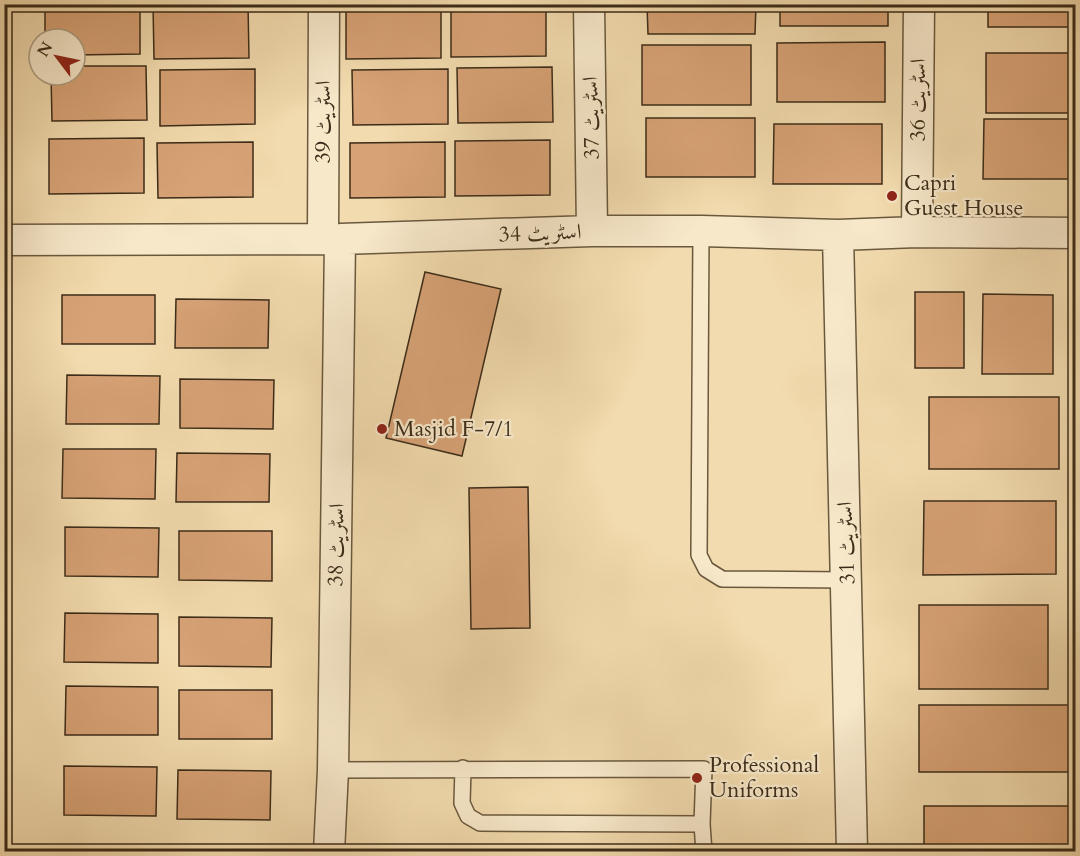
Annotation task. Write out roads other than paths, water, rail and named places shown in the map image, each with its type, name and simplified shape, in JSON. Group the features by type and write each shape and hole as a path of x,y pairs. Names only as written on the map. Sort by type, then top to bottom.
{"street":[{"name":"اسٹریٹ 39","path":"324,4 331,239"},
{"name":"اسٹریٹ 37","path":"589,4 592,231"},
{"name":"اسٹریٹ 36","path":"917,232 919,4"},
{"name":"اسٹریٹ 34","path":"4,240 331,239 592,231 701,231 838,236 917,232 1076,233"},
{"name":"اسٹریٹ 31","path":"838,236 848,580 852,852"},
{"name":"اسٹریٹ 38","path":"329,852 333,770 331,239"}],"lane":[{"path":"701,231 699,555 706,569 722,579 848,580"},
{"path":"464,768 462,803 468,816 480,823 702,824"},
{"path":"333,770 704,769 702,824 704,852"}],"place":[{"name":"Capri Guest House","path":"892,196"},
{"name":"Masjid F-7/1","path":"382,429"},
{"name":"Professional Uniforms","path":"697,778"}]}
